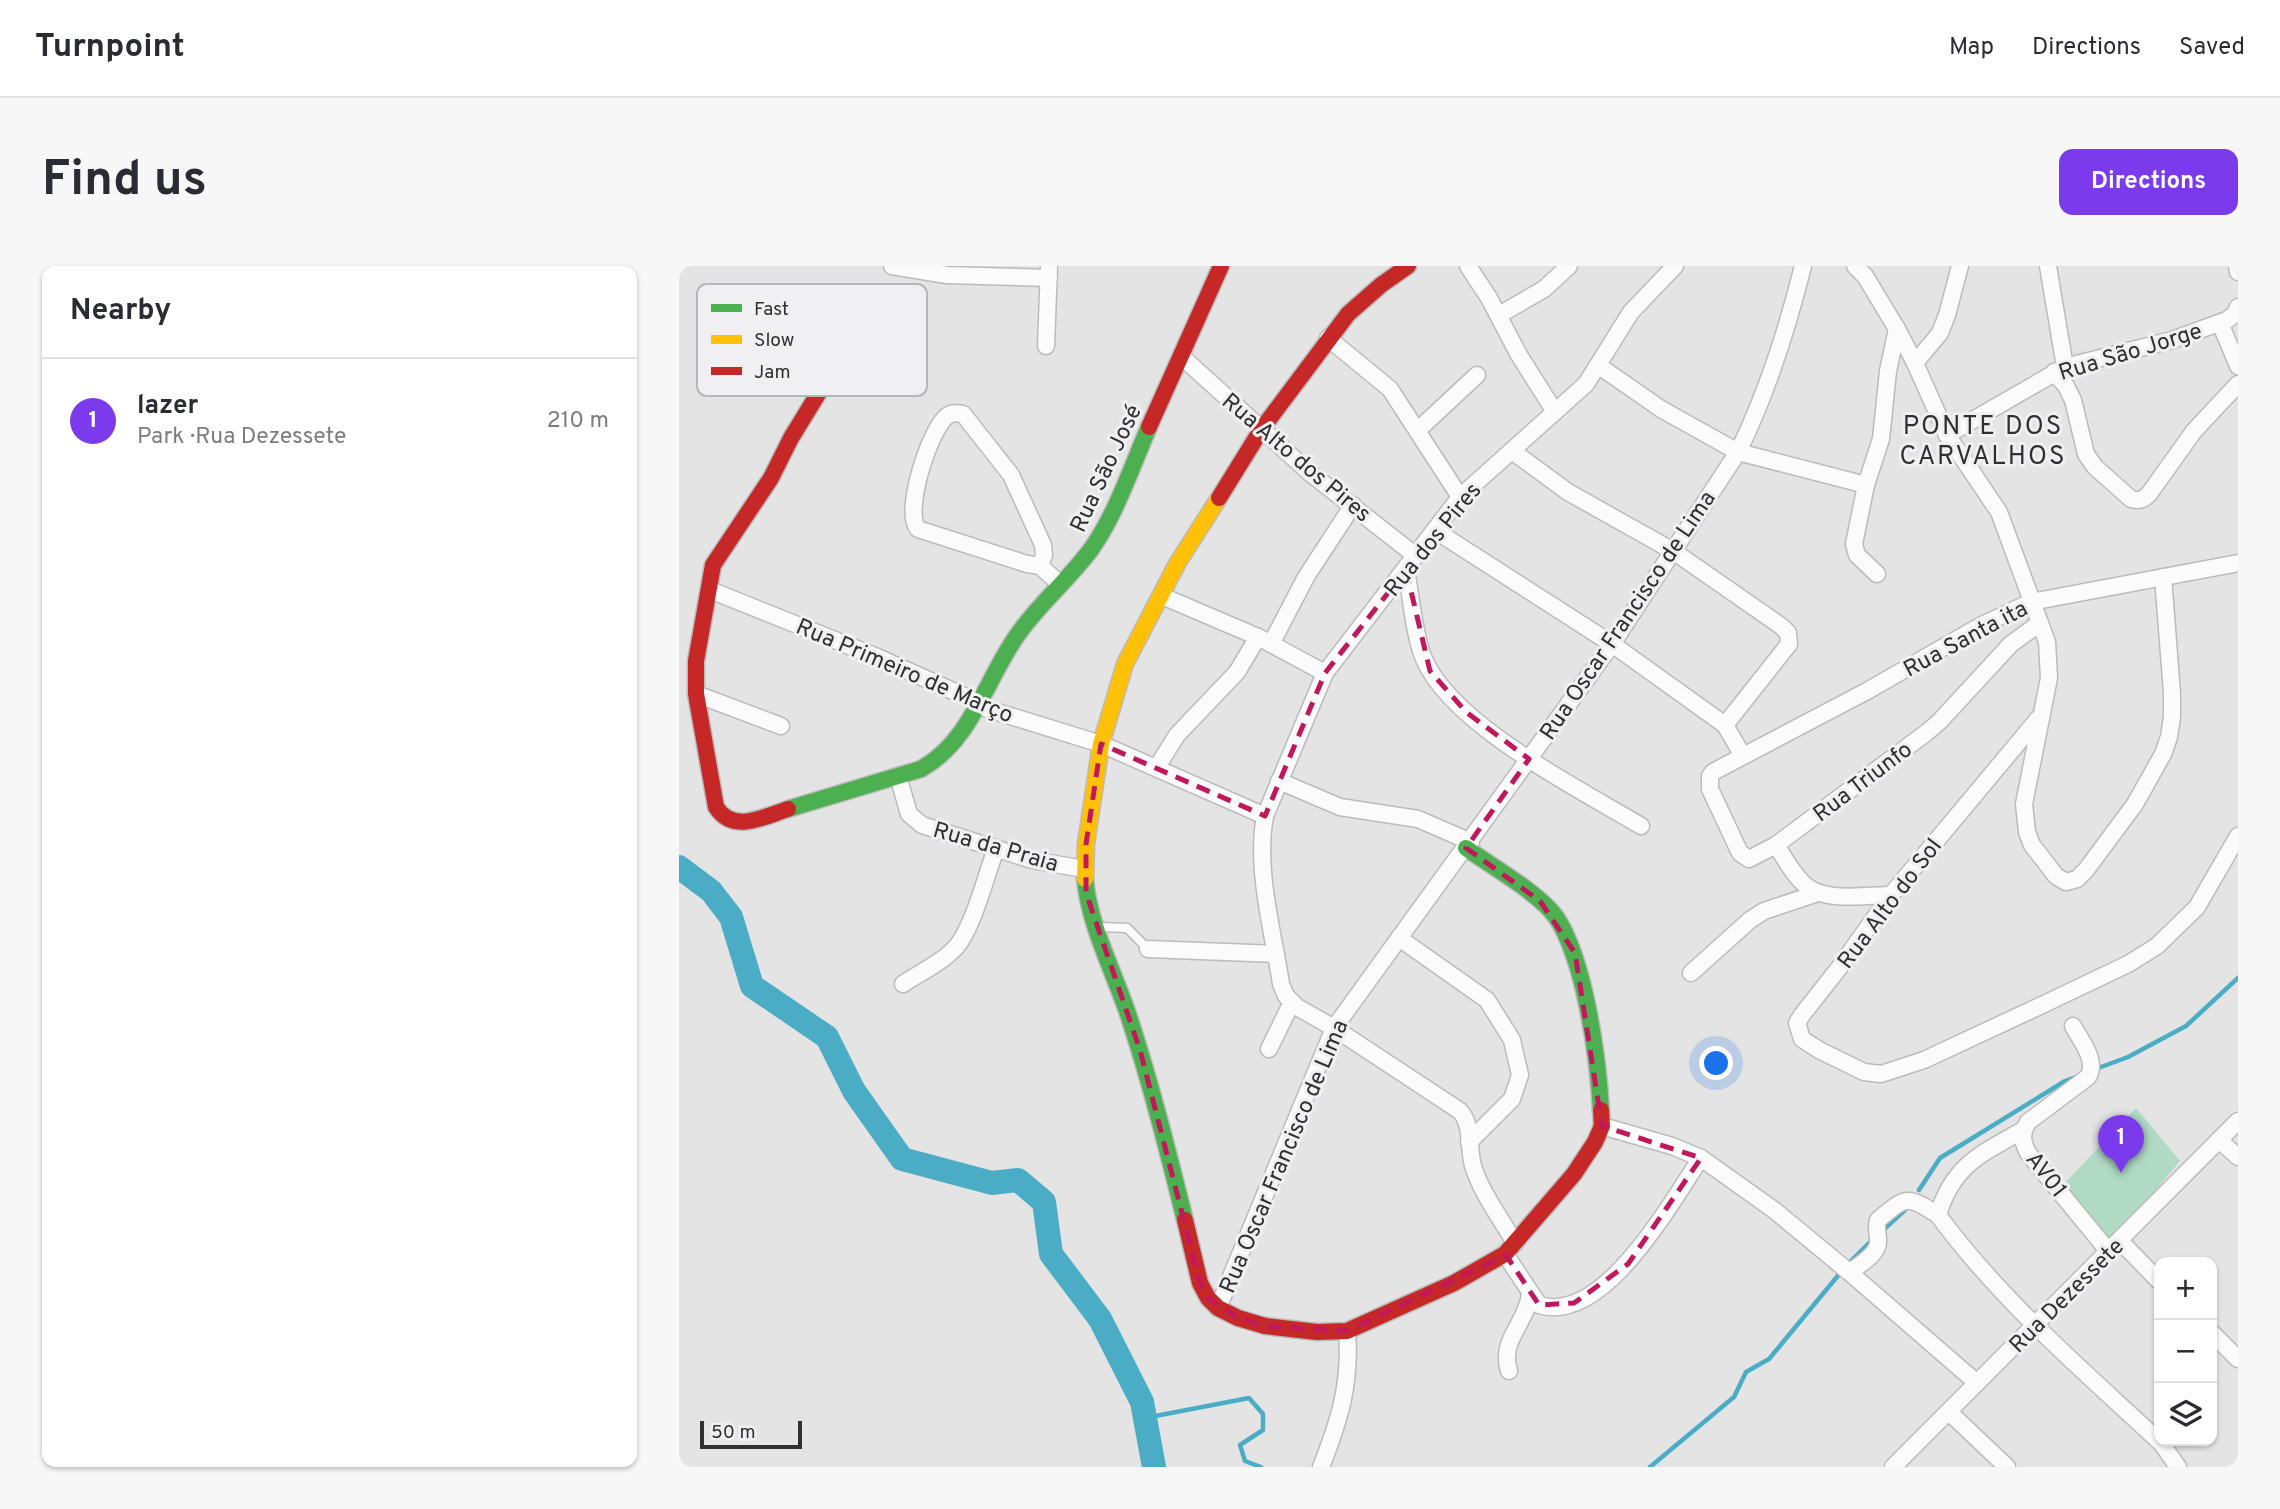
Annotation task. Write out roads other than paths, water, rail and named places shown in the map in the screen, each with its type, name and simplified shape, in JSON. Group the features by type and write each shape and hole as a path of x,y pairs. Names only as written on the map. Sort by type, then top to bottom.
{"street":[{"path":"891,266 1049,272 1046,346"},
{"name":"Rua São José","path":"696,694 716,807 722,818 732,822 756,819 934,764 947,752 978,706 1008,648 1092,549 1102,533 1221,266"},
{"path":"1279,781 1340,807 1418,819 1468,845 1540,901 1555,916 1579,965 1600,1090 1602,1126 1595,1142 1574,1174 1510,1248 1454,1283 1347,1331 1317,1332 1265,1326 1238,1318 1218,1308 1208,1298 1200,1283 1161,1122 1119,988 1096,927 1086,893 1083,869 1101,744 1125,664 1177,564 1261,430 1328,338 1348,314 1394,271 1408,266"},
{"path":"1468,266 1555,412"},
{"path":"1499,316 1544,289 1569,266"},
{"name":"Rua dos Pires","path":"1292,1002 1281,984 1261,860 1261,838 1265,816 1325,673 1460,497 1586,384 1632,312 1675,266"},
{"name":"Rua Oscar Francisco de Lima","path":"1218,1308 1334,1028 1612,644 1738,452 1790,321 1803,266"},
{"path":"1855,266 1865,276 1915,363 1947,436 1999,512 2040,623 2048,649 2049,678 2024,804 2027,832 2032,845 2056,876 2066,881 2077,879 2086,870 2135,804 2163,754 2169,737 2172,693 2163,577"},
{"path":"1915,363 1940,332 1960,266"},
{"path":"2048,266 2059,370 2073,400 2086,454 2095,467 2131,499 2143,499 2149,494 2194,431 2238,384"},
{"path":"2237,266 2238,272"},
{"name":"Rua São Jorge","path":"1947,436 2059,370 2172,340 2220,323 2235,314 2238,307"},
{"path":"2220,323 2238,366"},
{"path":"1877,574 1857,555 1854,544 1866,485 1881,439 1886,384 1897,330"},
{"path":"1328,338 1390,388 1460,497"},
{"name":"Rua Alto dos Pires","path":"1181,356 1310,473 1416,556"},
{"path":"1599,366 1661,409 1738,452 1866,485"},
{"path":"1418,430 1477,375"},
{"path":"781,726 696,694 697,661 713,565 771,478 817,396"},
{"path":"1040,566 1044,555 1043,545 1011,475 963,414 955,412 947,416 924,460 916,485 912,514 914,524 918,529 1040,566 1060,584"},
{"path":"1512,451 1568,492 1673,551 1781,626 1790,639 1789,644 1725,725"},
{"path":"1157,767 1184,727 1265,640 1353,505"},
{"path":"1436,531 1612,644 1725,725 1743,756"},
{"name":"Rua Santa ita","path":"1713,772 1867,691 1982,625 2031,602 2238,563"},
{"path":"1406,570 1422,655 1430,671 1466,712 1528,759 1641,826"},
{"name":"Rua Primeiro de Março","path":"710,590 877,657 972,700 978,706 1101,744 1265,816"},
{"path":"1161,596 1265,640 1325,673"},
{"name":"Rua Triunfo","path":"1713,772 1710,776 1710,789 1743,857 1754,858 1776,845 1939,722 2011,644 2040,623"},
{"name":"Rua Alto do Sol","path":"2040,718 1891,895 1797,1023 1802,1039 1864,1072 1881,1074 1924,1060 2128,964 2157,946 2197,907 2238,836"},
{"name":"Rua da Praia","path":"898,776 905,804 913,819 922,825 1047,864 1083,869"},
{"path":"1776,845 1801,881 1818,893"},
{"path":"903,984 941,960 958,944 968,925 996,849"},
{"path":"1691,973 1750,920 1764,911 1818,893 1891,895"},
{"path":"1399,938 1486,1000 1512,1040 1520,1076 1512,1099 1469,1142"},
{"path":"1148,949 1276,954"},
{"path":"1269,1049 1292,1002 1460,1111 1469,1125 1469,1142 1478,1179 1530,1294 1539,1305 1555,1308 1574,1303 1616,1275 1628,1264 1651,1233 1701,1158"},
{"name":"AV01","path":"2073,1026 2091,1069 2088,1077 2028,1122 2023,1130 2023,1142 2028,1153 2114,1247 2154,1277"},
{"name":"Rua Dezessete","path":"1893,1467 2238,1121"},
{"path":"1602,1126 1672,1146 1701,1158 1774,1210 1977,1384"},
{"path":"1938,1215 1951,1182 1961,1170 2023,1130"},
{"path":"2219,1140 2238,1157"},
{"path":"1846,1269 1875,1251 1878,1220 1903,1201 1916,1200 1938,1215 1958,1241 2036,1326 2162,1444 2178,1467"},
{"path":"1509,1371 1506,1353 1527,1310 1530,1294"},
{"path":"1321,1467 1339,1420 1346,1392 1349,1361 1347,1331"},
{"path":"2217,1338 2238,1359"},
{"path":"1949,1412 2007,1467"}],"lane":[{"path":"1096,927 1127,929 1148,949"}],"waterway":[{"path":"679,867 711,891 731,917 752,986 827,1037 854,1091 902,1159 992,1183 1018,1180 1044,1202 1051,1254 1100,1319 1142,1402 1154,1467"},
{"path":"2093,1070 2128,1057 2186,1026 2238,978"},
{"path":"1919,1190 1940,1158 2065,1081 2079,1076"},
{"path":"1882,1231 1905,1210"},
{"path":"1847,1265 1873,1239"},
{"path":"1650,1467 1734,1397 1746,1372 1769,1359 1841,1272"},
{"path":"1145,1418 1249,1398 1263,1414 1263,1430 1240,1445 1245,1461 1261,1467"}],"place":[{"name":"lazer","path":"2121,1173"}],"district":[{"name":"PONTE DOS CARVALHOS","path":"1983,440"}]}
